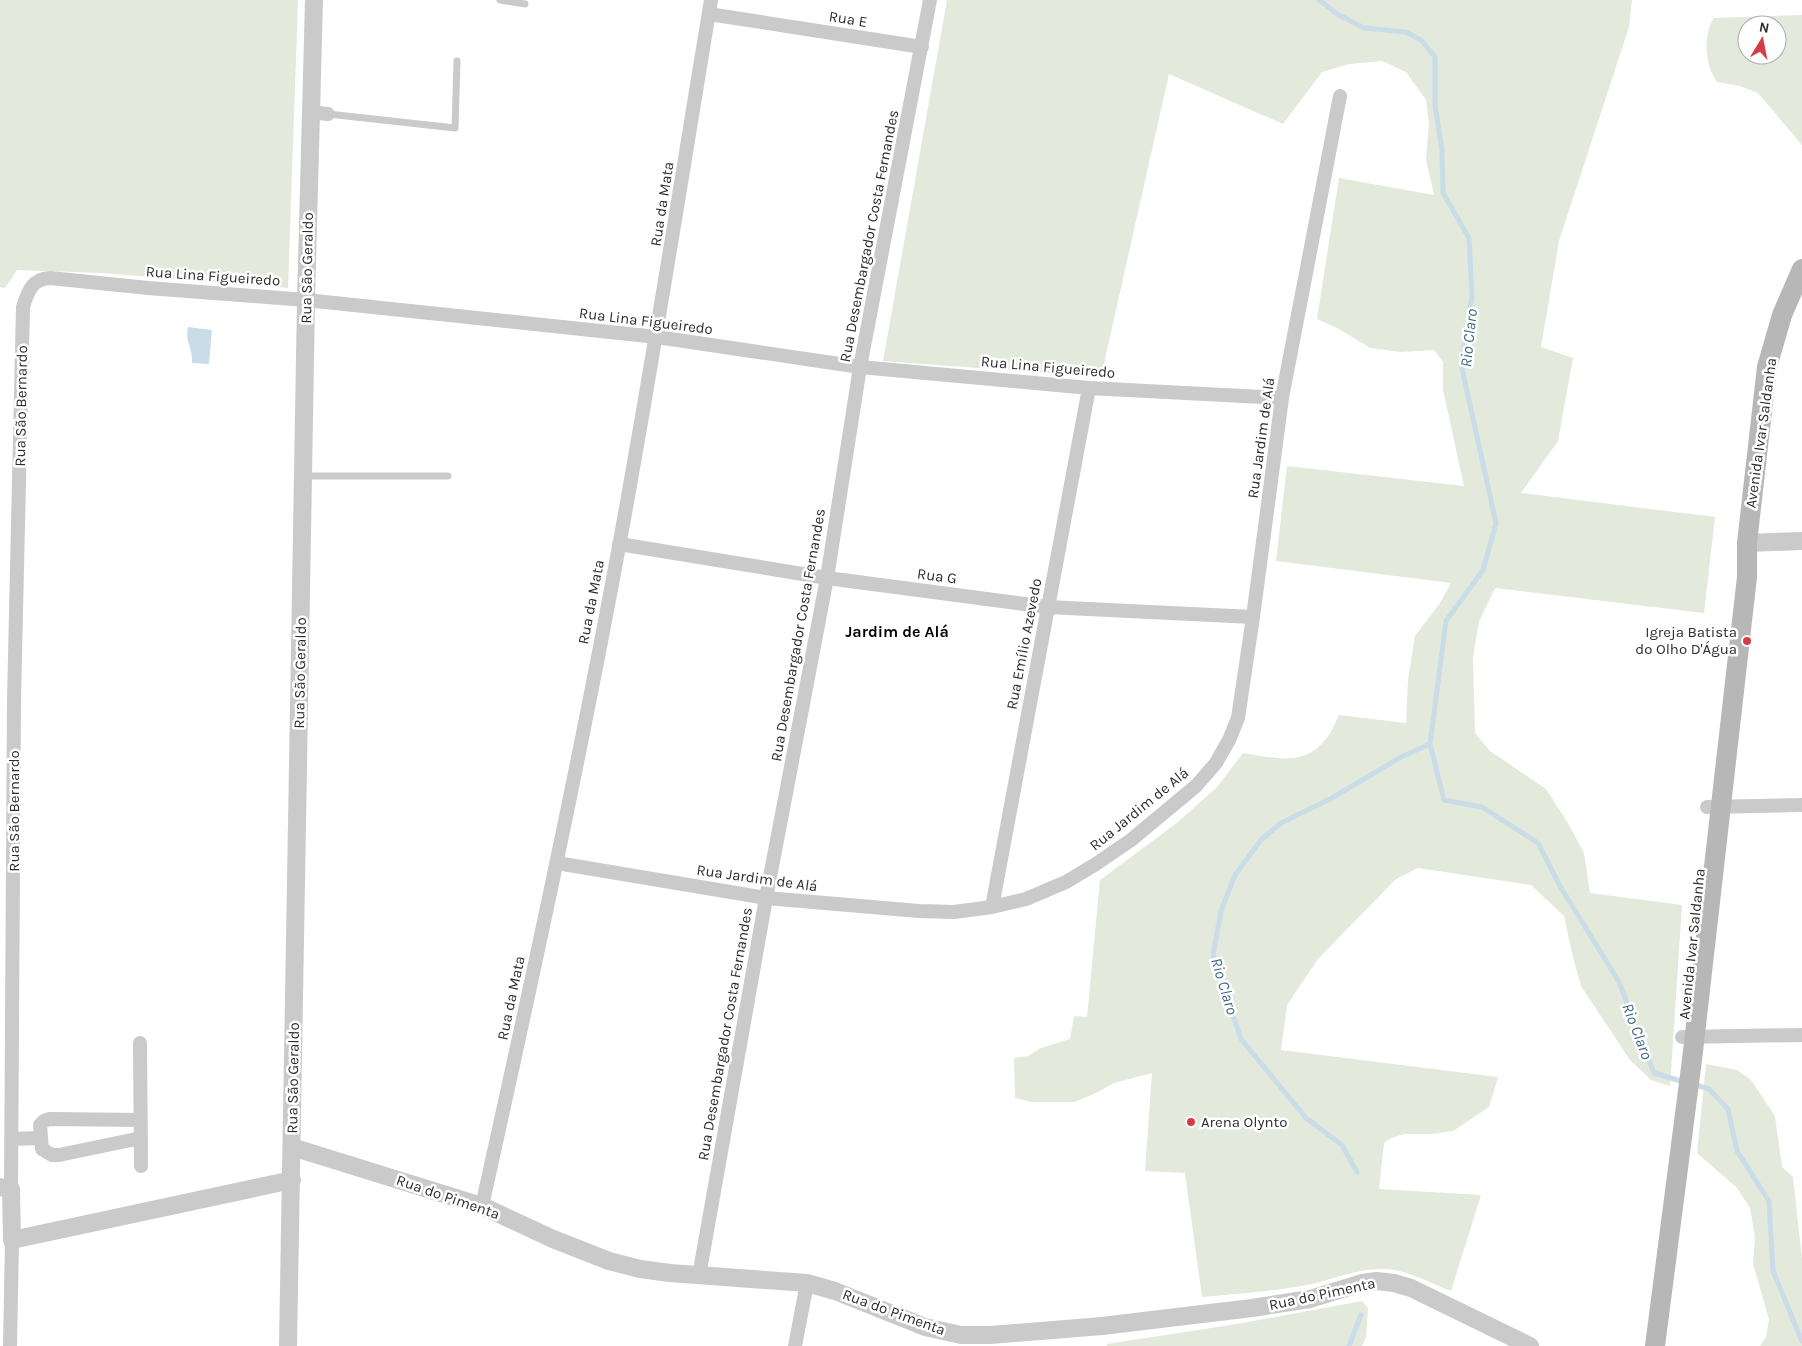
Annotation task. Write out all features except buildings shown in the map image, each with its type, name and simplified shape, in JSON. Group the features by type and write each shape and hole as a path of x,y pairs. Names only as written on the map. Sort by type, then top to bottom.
{"main road":[{"name":"Avenida Ivar Saldanha","path":"1643,1346 1686,1061 1737,578 1746,543 1767,367 1782,315 1802,269"},
{"name":"Avenida Ivar Saldanha","path":"1655,1346 1680,1104"}],"street":[{"name":"Rua São Geraldo","path":"288,1346 306,300 319,113 314,0"},
{"name":"Rua Desembargador Costa Fernandes","path":"699,1276 766,898 827,578 860,367 930,0"},
{"name":"Rua E","path":"710,7 922,47"},
{"name":"Rua da Mata","path":"482,1206 557,863 619,544 657,338 710,7"},
{"name":"Rua Jardim de Alá","path":"557,863 766,898 919,911 954,912 992,907 1026,899 1066,882 1131,840 1196,786 1216,763 1229,740 1238,718 1282,398 1340,96"},
{"name":"Rua Lina Figueiredo","path":"23,307 31,286 43,278 306,300 657,338 860,367 1089,388 1282,398"},
{"name":"Rua São Bernardo","path":"10,1346 5,1188 11,1139 15,690 23,307"},
{"name":"Rua Emílio Azevedo","path":"992,907 1089,388"},
{"path":"1746,543 1802,541"},
{"name":"Rua G","path":"619,544 827,578 1047,607 1253,617"},
{"path":"1714,807 1802,805"},
{"path":"1689,1037 1802,1034"},
{"path":"140,1043 141,1166"},
{"path":"141,1120 50,1119 40,1125 42,1149 52,1155 59,1156 141,1138"},
{"path":"11,1139 40,1138"},
{"name":"Rua do Pimenta","path":"292,1147 482,1206 553,1239 609,1261 640,1269 699,1276 807,1283 835,1291 925,1327 973,1341 1252,1308 1310,1299 1362,1283 1377,1281 1411,1288 1530,1346"},
{"path":"8,1252 292,1180"},
{"path":"796,1346 807,1283"}],"lane":[{"path":"500,0 525,4"},
{"path":"319,113 456,128 457,61"},
{"path":"303,476 448,476"}],"shaded area":[{"path":"0,0 298,0 288,288 102,273 17,270 5,288 0,287"},
{"path":"947,0 1632,0 1629,27 1559,241 1541,347 1573,358 1558,441 1521,493 1715,517 1704,613 1495,588 1479,622 1473,657 1475,733 1490,751 1546,789 1568,823 1584,853 1590,893 1682,905 1670,1086 1651,1080 1630,1060 1581,986 1564,916 1531,885 1418,868 1396,879 1318,959 1287,1005 1281,1050 1498,1077 1489,1107 1453,1131 1432,1134 1404,1134 1391,1138 1384,1143 1379,1189 1481,1195 1451,1291 1407,1273 1382,1269 1358,1272 1313,1284 1289,1288 1202,1297 1185,1173 1145,1171 1152,1073 1114,1083 1074,1102 1032,1102 1015,1098 1014,1058 1028,1056 1041,1048 1070,1039 1074,1016 1087,1017 1100,880 1178,822 1217,787 1243,753 1279,758 1300,757 1310,753 1319,746 1328,736 1339,715 1406,723 1408,680 1415,636 1440,603 1451,583 1276,561 1287,466 1464,486 1443,390 1443,362 1434,350 1401,352 1370,348 1339,329 1317,319 1339,178 1434,195 1426,160 1429,122 1426,100 1406,72 1382,61 1349,64 1322,72 1283,124 1169,74 1101,377 883,361"},
{"path":"1802,15 1802,145 1758,93 1740,86 1717,82 1708,62 1707,35 1714,18 1737,17 1737,65 1787,65 1787,16"},
{"path":"1706,1064 1737,1070 1751,1080 1775,1116 1782,1167 1793,1177 1802,1259 1802,1346 1760,1346 1766,1337 1769,1319 1753,1264 1755,1238 1750,1208 1737,1188 1697,1153"},
{"path":"1362,1301 1368,1308 1366,1338 1362,1346 1107,1346 1107,1344 1237,1324"}],"water":[{"path":"188,327 212,330 209,364 192,363 187,333"}],"waterway":[{"name":"Rio Claro","path":"1319,0 1339,15 1364,28 1406,32 1421,40 1435,57 1435,105 1442,150 1443,193 1469,238 1472,297 1461,364 1496,523 1483,570 1446,621 1430,744 1444,800 1482,807 1538,843 1560,886 1619,982 1654,1073 1684,1082"},
{"name":"Rio Claro","path":"1357,1172 1342,1145 1306,1118 1241,1039 1213,956 1221,911 1235,875 1261,840 1281,823 1330,799 1401,757 1430,744"},
{"name":"Rio Claro","path":"1693,1084 1709,1089 1728,1109 1737,1151 1769,1201 1773,1271 1802,1341"},
{"path":"1349,1346 1361,1315"}],"place":[{"name":"Igreja Batista do Olho D'Água","path":"1747,641"},
{"name":"Arena Olynto","path":"1191,1122"}],"district":[{"name":"Jardim de Alá","path":"897,631"}]}
